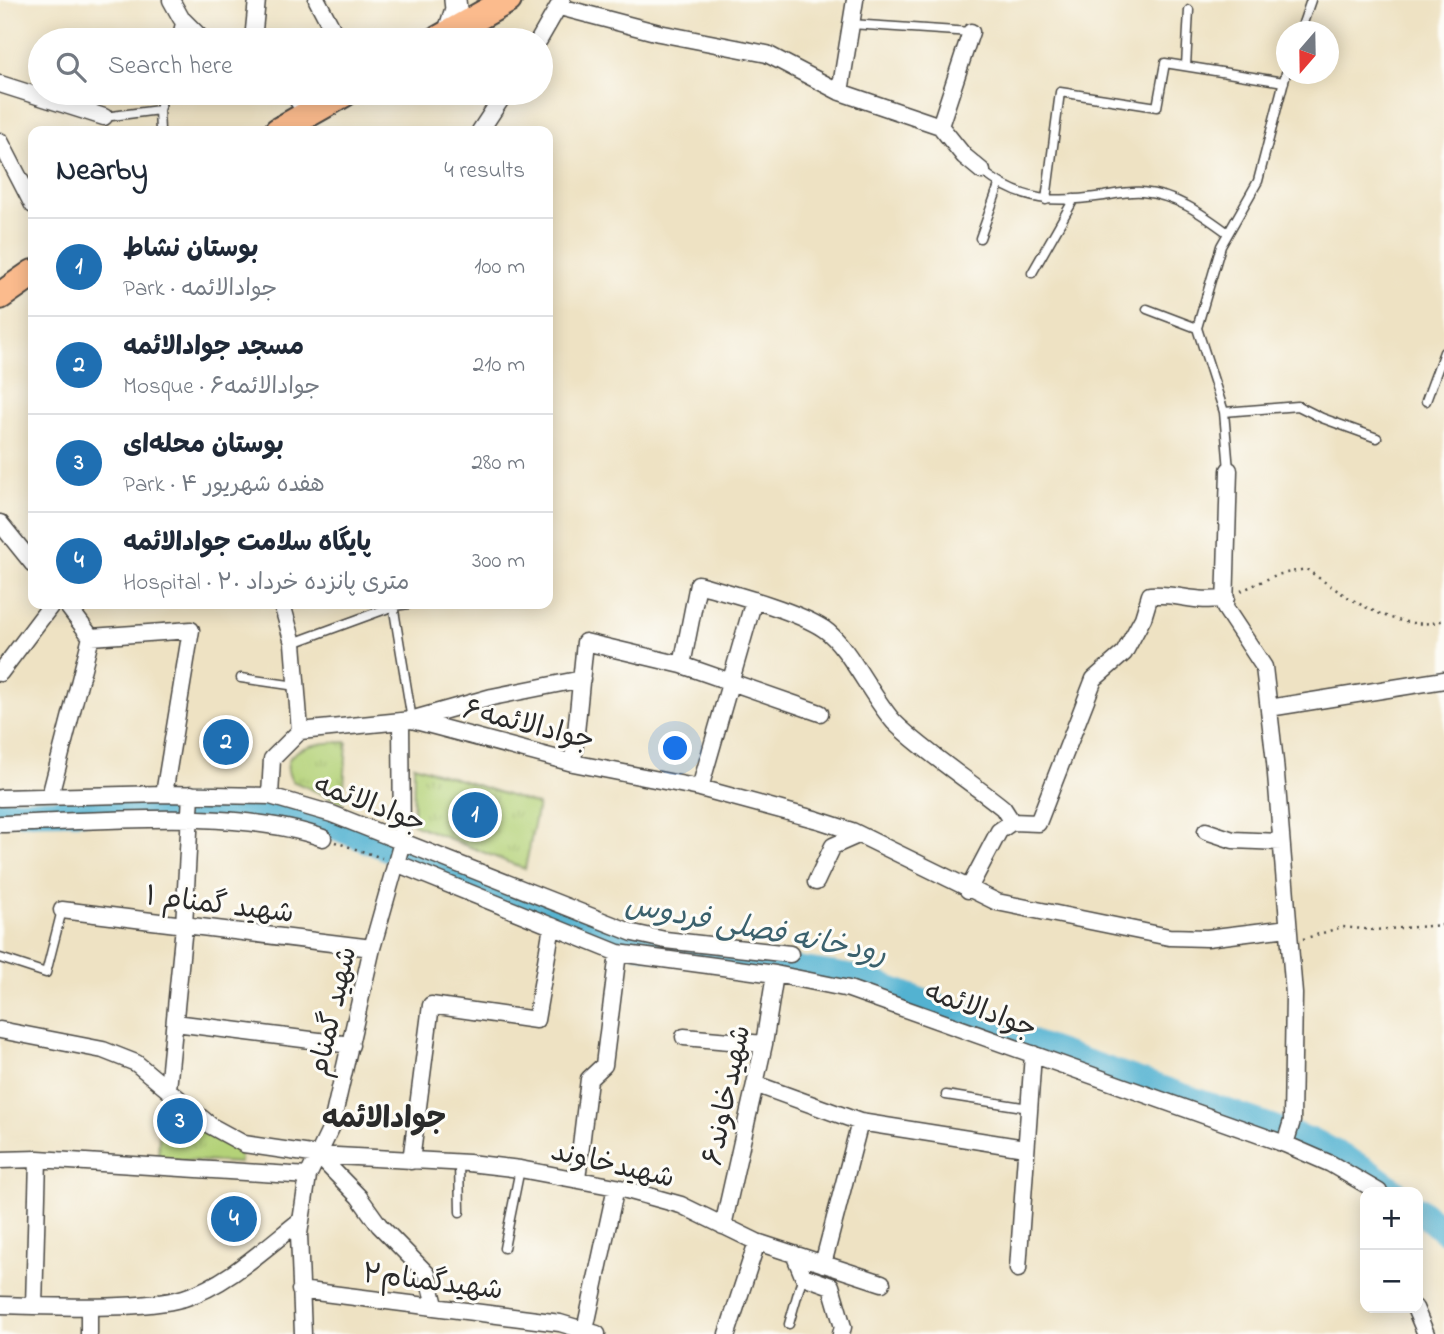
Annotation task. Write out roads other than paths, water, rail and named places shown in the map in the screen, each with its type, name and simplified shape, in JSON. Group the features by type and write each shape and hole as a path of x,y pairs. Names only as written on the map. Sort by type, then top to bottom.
{"main road":[{"path":"457,28 498,2"},
{"path":"282,126 299,105"},
{"path":"0,296 28,277"}],"street":[{"path":"171,0 181,18 191,28"},
{"path":"254,28 257,0"},
{"path":"317,0 332,28"},
{"path":"447,28 456,9 455,0"},
{"path":"840,92 855,0"},
{"path":"546,28 561,4 659,33 767,54 840,92 940,126 964,156 982,171"},
{"path":"940,126 971,32"},
{"path":"0,84 28,93"},
{"path":"66,105 104,117"},
{"path":"483,126 497,105"},
{"path":"0,141 28,195"},
{"path":"1229,470 1225,608 1264,667 1282,842 1294,994 1292,1121 1284,1144"},
{"path":"0,523 28,558"},
{"path":"682,665 698,584 754,600 823,628 839,642 851,664 895,722 1003,808 1012,822"},
{"path":"968,890 999,831 1012,822 1038,823 1094,679 1124,653 1143,618 1150,595 1171,594 1204,603 1226,598"},
{"path":"700,788 754,600"},
{"path":"0,673 48,609"},
{"path":"70,609 91,637"},
{"path":"270,796 272,759 300,731 293,643 283,609"},
{"path":"91,637 191,631 164,794"},
{"path":"50,796 91,637"},
{"path":"573,763 585,642 682,665 820,713"},
{"path":"406,720 492,697 582,679"},
{"path":"1269,708 1444,680"},
{"name":"جوادالائمه۶","path":"300,731 406,720 573,763 700,788 818,820 858,835 997,902 1169,937 1289,935"},
{"name":"شهید گمنام","path":"303,1334 300,1227 307,1176 331,1128 372,948 402,842 406,720"},
{"name":"جوادالائمه","path":"0,797 164,794 270,796 304,804 633,933 665,940 790,954"},
{"path":"168,1089 184,926 191,794"},
{"name":"جوادالائمه","path":"0,824 190,820 279,826 323,838"},
{"path":"1206,831 1233,840 1282,842"},
{"path":"816,883 833,846 858,835"},
{"name":"جوادالائمه","path":"396,863 618,953 775,974 849,989 1284,1144 1331,1164 1370,1187"},
{"name":"شهید گمنام ۱","path":"62,910 372,948"},
{"path":"411,1161 431,1005 536,1020 552,926"},
{"path":"577,1179 589,1079 604,1065 618,953"},
{"name":"شهیدخاوند۶","path":"723,1226 764,1044 775,974"},
{"path":"174,1023 351,1045"},
{"name":"شهیدخاوند","path":"0,1030 103,1050 136,1063 225,1136 244,1144 318,1155 459,1162 520,1169 616,1187 681,1205 757,1242 882,1283"},
{"path":"684,1037 764,1044"},
{"path":"1018,1269 1033,1054"},
{"path":"755,1084 860,1122 1025,1148"},
{"path":"841,1334 843,1327 831,1286 803,1276 860,1122"},
{"path":"318,1155 359,1197 379,1225 427,1274 435,1305"},
{"path":"0,1160 38,1159 307,1176"},
{"path":"34,1306 38,1159"},
{"path":"591,1332 616,1187"},
{"path":"0,1305 129,1304 183,1298 230,1273 300,1227"},
{"path":"0,1314 140,1311 187,1305 233,1282 300,1227"},
{"path":"727,1334 757,1242"},
{"name":"شهیدگمنام۲","path":"300,1290 435,1305 560,1329 591,1332"},
{"path":"89,1312 89,1334"},
{"path":"1417,1313 1426,1334"}],"lane":[{"path":"1304,21 1311,0"},
{"path":"1186,66 1189,10"},
{"path":"179,28 181,18"},
{"path":"850,24 971,32"},
{"path":"1046,200 1060,92 1157,107 1165,63 1276,76"},
{"path":"1229,470 1224,412 1196,328 1221,246 1258,181 1283,84"},
{"path":"160,105 160,126"},
{"path":"104,117 159,110"},
{"path":"982,171 999,185 1022,196 1046,200 1139,191 1167,196 1194,208 1228,233"},
{"path":"980,238 999,185"},
{"path":"1032,274 1074,199"},
{"path":"1147,309 1196,328"},
{"path":"1426,401 1444,352"},
{"path":"1224,412 1298,406 1377,438"},
{"path":"293,643 382,609"},
{"path":"393,609 406,720"},
{"path":"241,678 296,686"},
{"path":"0,958 46,973 62,910"},
{"path":"946,1095 1029,1108"},
{"path":"459,1162 460,1212"},
{"path":"504,1248 520,1169"},
{"path":"789,1324 803,1276"}],"waterway":[{"name":"رودخانه فصلی فردوس","path":"0,812 199,809 303,814 560,918 640,945 863,979 1037,1045 1317,1143 1366,1170 1389,1187"},
{"name":"رودخانه فصلی فردوس","path":"1423,1213 1444,1231"}],"place":[{"name":"مسجد جوادالائمه","path":"226,742"},
{"name":"بوستان نشاط","path":"475,815"},
{"name":"بوستان محله‌ای","path":"180,1121"},
{"name":"پایگاه سلامت جوادالائمه","path":"234,1219"}],"district":[{"name":"جوادالائمه","path":"384,1117"}]}
